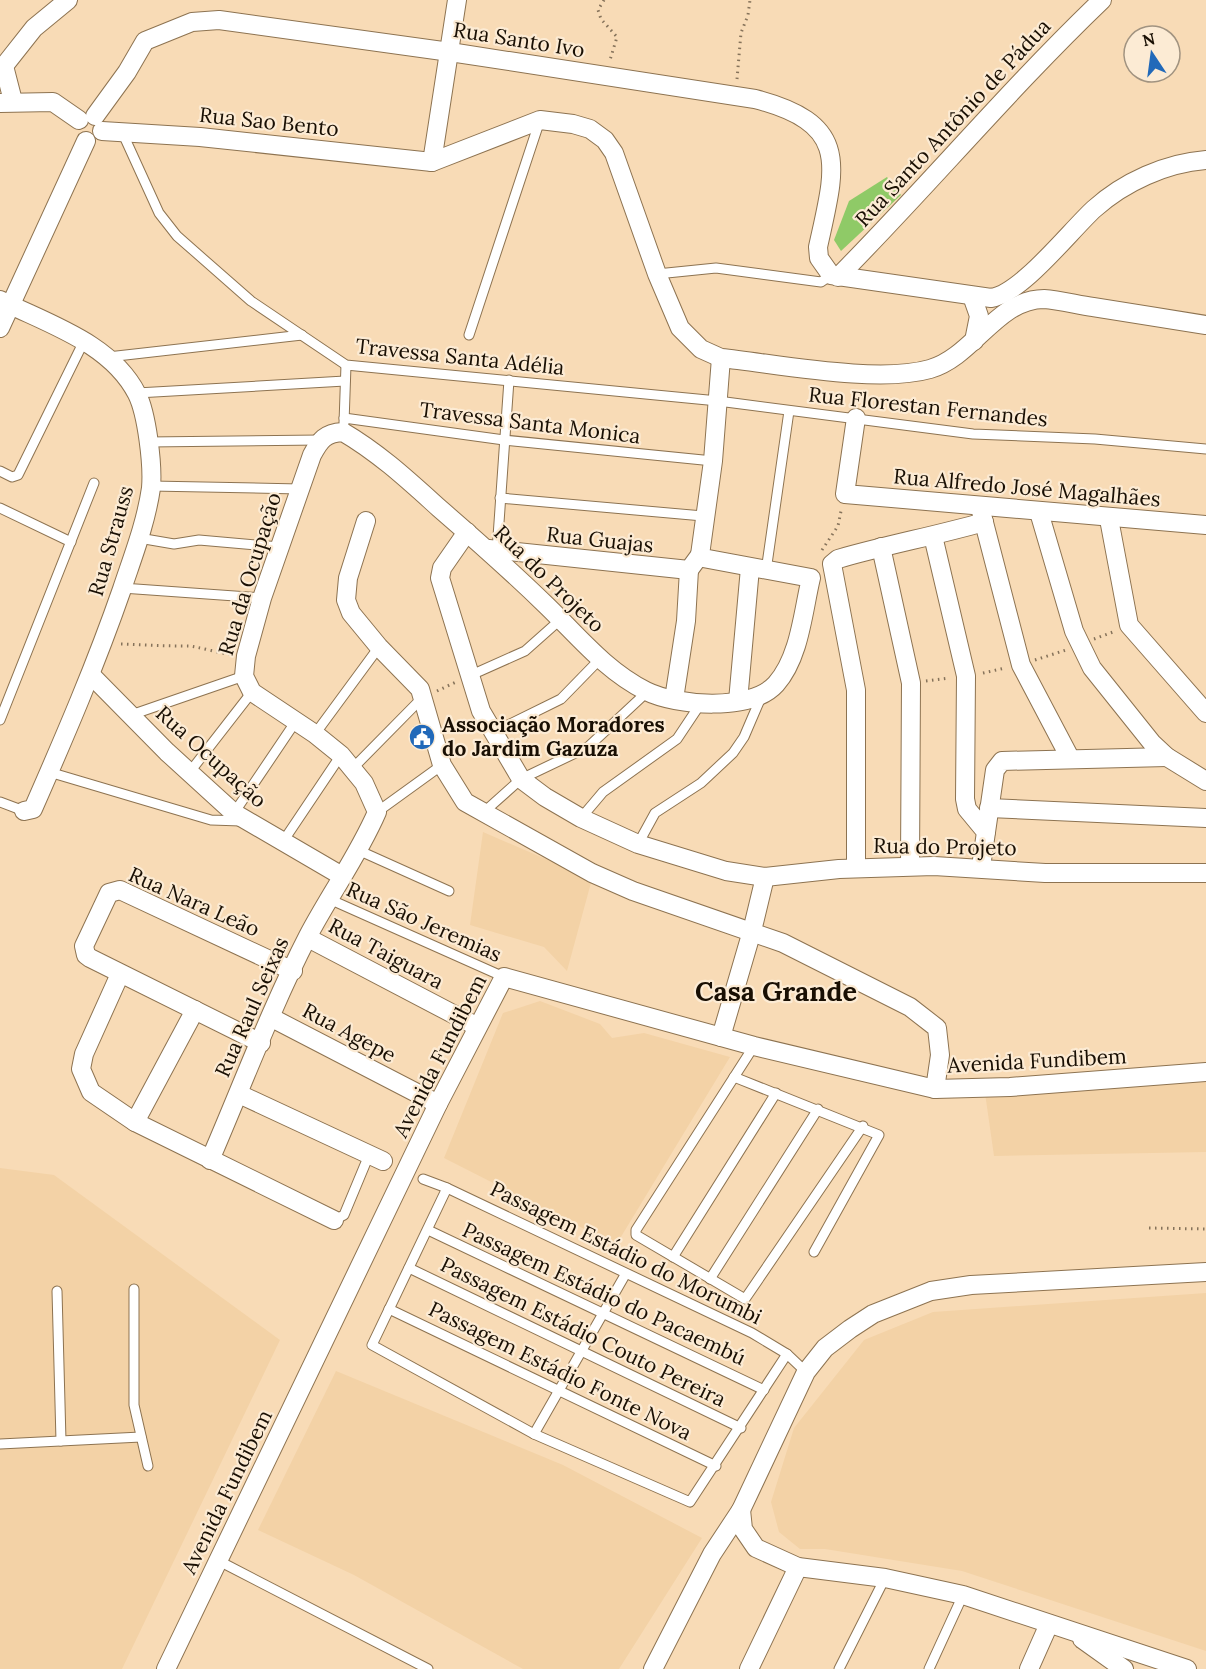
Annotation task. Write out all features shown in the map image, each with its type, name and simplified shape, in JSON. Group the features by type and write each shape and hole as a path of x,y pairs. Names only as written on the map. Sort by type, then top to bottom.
{"street":[{"path":"0,328 5,303 86,141 77,132 92,122 53,102 6,102 2,69 34,28 68,0"},
{"path":"432,162 457,0"},
{"name":"Rua Santo Antônio de Pádua","path":"835,276 908,206 1010,92 1102,0"},
{"name":"Rua Santo Ivo","path":"92,122 127,72 145,41 192,22 219,21 450,52 764,101 798,113 814,124 824,138 831,169 818,247 819,258 835,276"},
{"path":"432,162 540,120 582,126 605,140 614,153 657,274 680,328 701,349 721,358 899,375 931,369 949,360 974,343 1008,311 1042,299 1206,325"},
{"name":"Rua Sao Bento","path":"92,122 123,134 200,137 432,162"},
{"path":"835,276 972,296 991,298 1004,294 1033,272 1096,208 1126,186 1151,173 1185,162 1206,160"},
{"path":"1033,272 1033,285 1042,299"},
{"path":"972,296 979,316 974,343"},
{"name":"Rua Strauss","path":"5,303 84,341 108,357 137,393 147,442 151,486 139,538 104,643 33,809 24,811"},
{"path":"674,699 694,562 712,461 721,358"},
{"path":"845,494 856,418"},
{"path":"320,440 344,425 466,532"},
{"name":"Rua da Ocupação","path":"248,684 246,656 262,598 300,489 320,440"},
{"name":"Rua Alfredo José Magalhães","path":"845,494 982,514 1039,512 1206,525"},
{"path":"1039,512 1080,645 1092,668 1136,726 1167,757 1206,781"},
{"path":"855,868 856,690 826,558 838,559 933,536 982,514 1021,665 1070,758"},
{"path":"1109,519 1129,625 1206,713"},
{"path":"366,521 348,578 346,600 351,613 379,647 420,688 442,765 465,802 592,873 633,891 783,943 924,1016 936,1028 940,1054 935,1089"},
{"name":"Rua do Projeto","path":"694,562 703,558 812,578 792,656 784,674 774,687 738,701 701,703 647,692 600,659 493,550 466,532 442,568 440,578 469,676 492,733 521,779 545,797 581,818 638,844 715,868 765,877 855,868 910,866 981,867 1045,873 1206,873"},
{"path":"933,536 966,676 967,809 986,832"},
{"path":"881,547 911,683 910,866"},
{"name":"Rua Guajas","path":"493,550 694,562"},
{"path":"738,701 758,569"},
{"name":"Rua Ocupação","path":"91,675 189,773 240,817 342,876"},
{"path":"248,684 347,761 364,783 377,812 360,850 342,876"},
{"path":"981,867 998,763 1070,758 1167,757"},
{"path":"989,808 1206,818"},
{"name":"Rua Raul Seixas","path":"210,1160 308,938 342,876"},
{"path":"722,1037 765,877"},
{"name":"Rua Nara Leão","path":"120,974 90,958 84,951 109,893 115,889 293,971"},
{"name":"Rua Taiguara","path":"308,938 476,1026"},
{"path":"261,1042 120,974 84,1054 81,1069 92,1092 135,1122 334,1220"},
{"name":"Avenida Fundibem","path":"166,1669 476,1026 504,977 754,1046 935,1089 1010,1087 1206,1072"},
{"path":"135,1122 195,1010"},
{"name":"Rua Agepe","path":"272,1017 438,1104"},
{"path":"238,1094 376,1158"},
{"path":"653,1669 712,1554 741,1510 806,1372 825,1348 873,1314 931,1291 971,1284 1206,1272"},
{"path":"741,1510 743,1529 756,1548 798,1567 885,1578 963,1595 1187,1669"},
{"path":"749,1669 798,1567"},
{"path":"1029,1669 1048,1624"},
{"path":"1068,1630 1124,1669"}],"lane":[{"path":"469,335 540,120"},
{"name":"Travessa Santa Adélia","path":"123,134 159,213 177,236 251,301 346,365 718,401"},
{"path":"657,274 716,268 820,282 835,276"},
{"path":"108,357 302,335"},
{"path":"0,471 12,477 18,475 84,341"},
{"path":"344,425 346,365"},
{"path":"493,550 500,498 509,380"},
{"path":"137,393 345,381"},
{"name":"Rua Florestan Fernandes","path":"718,401 973,434 1095,439 1206,449"},
{"path":"758,569 789,411"},
{"name":"Travessa Santa Monica","path":"344,425 712,461"},
{"path":"147,442 320,440"},
{"path":"0,720 94,483"},
{"path":"151,486 300,489"},
{"path":"500,498 703,516"},
{"path":"0,508 71,542"},
{"path":"139,538 174,544 199,540 280,547"},
{"path":"122,588 262,598"},
{"path":"469,676 525,651 561,619"},
{"path":"315,734 379,647"},
{"path":"492,733 561,699 600,659"},
{"path":"131,715 248,684"},
{"path":"189,773 248,684"},
{"path":"484,812 521,779 588,747 647,692"},
{"path":"638,844 655,813 701,783 733,753 744,737 763,693"},
{"path":"282,843 347,761 424,696"},
{"path":"581,818 603,792 677,739 701,703"},
{"path":"50,772 211,820 240,817 296,722"},
{"path":"377,812 442,765"},
{"path":"0,802 24,811"},
{"path":"360,850 448,891"},
{"name":"Rua São Jeremias","path":"329,899 504,977"},
{"path":"754,1046 636,1230 636,1235 742,1298 748,1298 863,1126"},
{"path":"734,1077 863,1126 879,1136 814,1251"},
{"path":"673,1257 776,1093"},
{"path":"710,1279 818,1109"},
{"path":"334,1220 344,1215 376,1158"},
{"name":"Passagem Estádio do Morumbi","path":"423,1179 447,1188 625,1275 752,1333 787,1354 806,1372"},
{"path":"447,1188 372,1342 374,1348 534,1434 688,1503 692,1502 787,1354"},
{"name":"Passagem Estádio do Pacaembú","path":"428,1230 764,1390"},
{"name":"Passagem Estádio Couto Pereira","path":"409,1268 741,1428"},
{"path":"534,1434 625,1275"},
{"path":"134,1289 134,1405 148,1466"},
{"path":"57,1291 61,1441"},
{"name":"Passagem Estádio Fonte Nova","path":"389,1309 716,1466"},
{"path":"0,1444 141,1437"},
{"path":"219,1561 429,1669"},
{"path":"839,1669 885,1578"},
{"path":"929,1669 963,1595"}],"path":[{"path":"604,0 598,10 601,19 616,37 605,76"},
{"path":"736,96 741,33 748,15 750,0"},
{"path":"826,558 824,543 838,526 845,494"},
{"path":"911,683 966,676 1021,665 1129,625"},
{"path":"104,643 173,647 190,645 207,652 246,656"},
{"path":"424,696 469,676"},
{"path":"1149,1228 1206,1229"}],"shaded area":[{"path":"483,832 592,879 567,971 544,947 470,925"},
{"path":"540,1001 600,1024 612,1038 644,1033 730,1057 616,1245 444,1158 503,1013"},
{"path":"1206,1081 1206,1152 994,1156 985,1093"},
{"path":"0,1168 54,1175 280,1340 122,1669 0,1669"},
{"path":"1206,1293 1206,1651 962,1571 825,1549 800,1549 779,1532 771,1502 794,1428 864,1340 933,1312"},
{"path":"336,1371 563,1465 702,1538 619,1669 523,1669 354,1575 258,1530"}],"green space":[{"path":"887,177 901,195 841,251 834,240 849,201"}],"place":[{"name":"Associação Moradores do Jardim Gazuza","path":"422,737"}],"district":[{"name":"Casa Grande","path":"776,992"}]}
